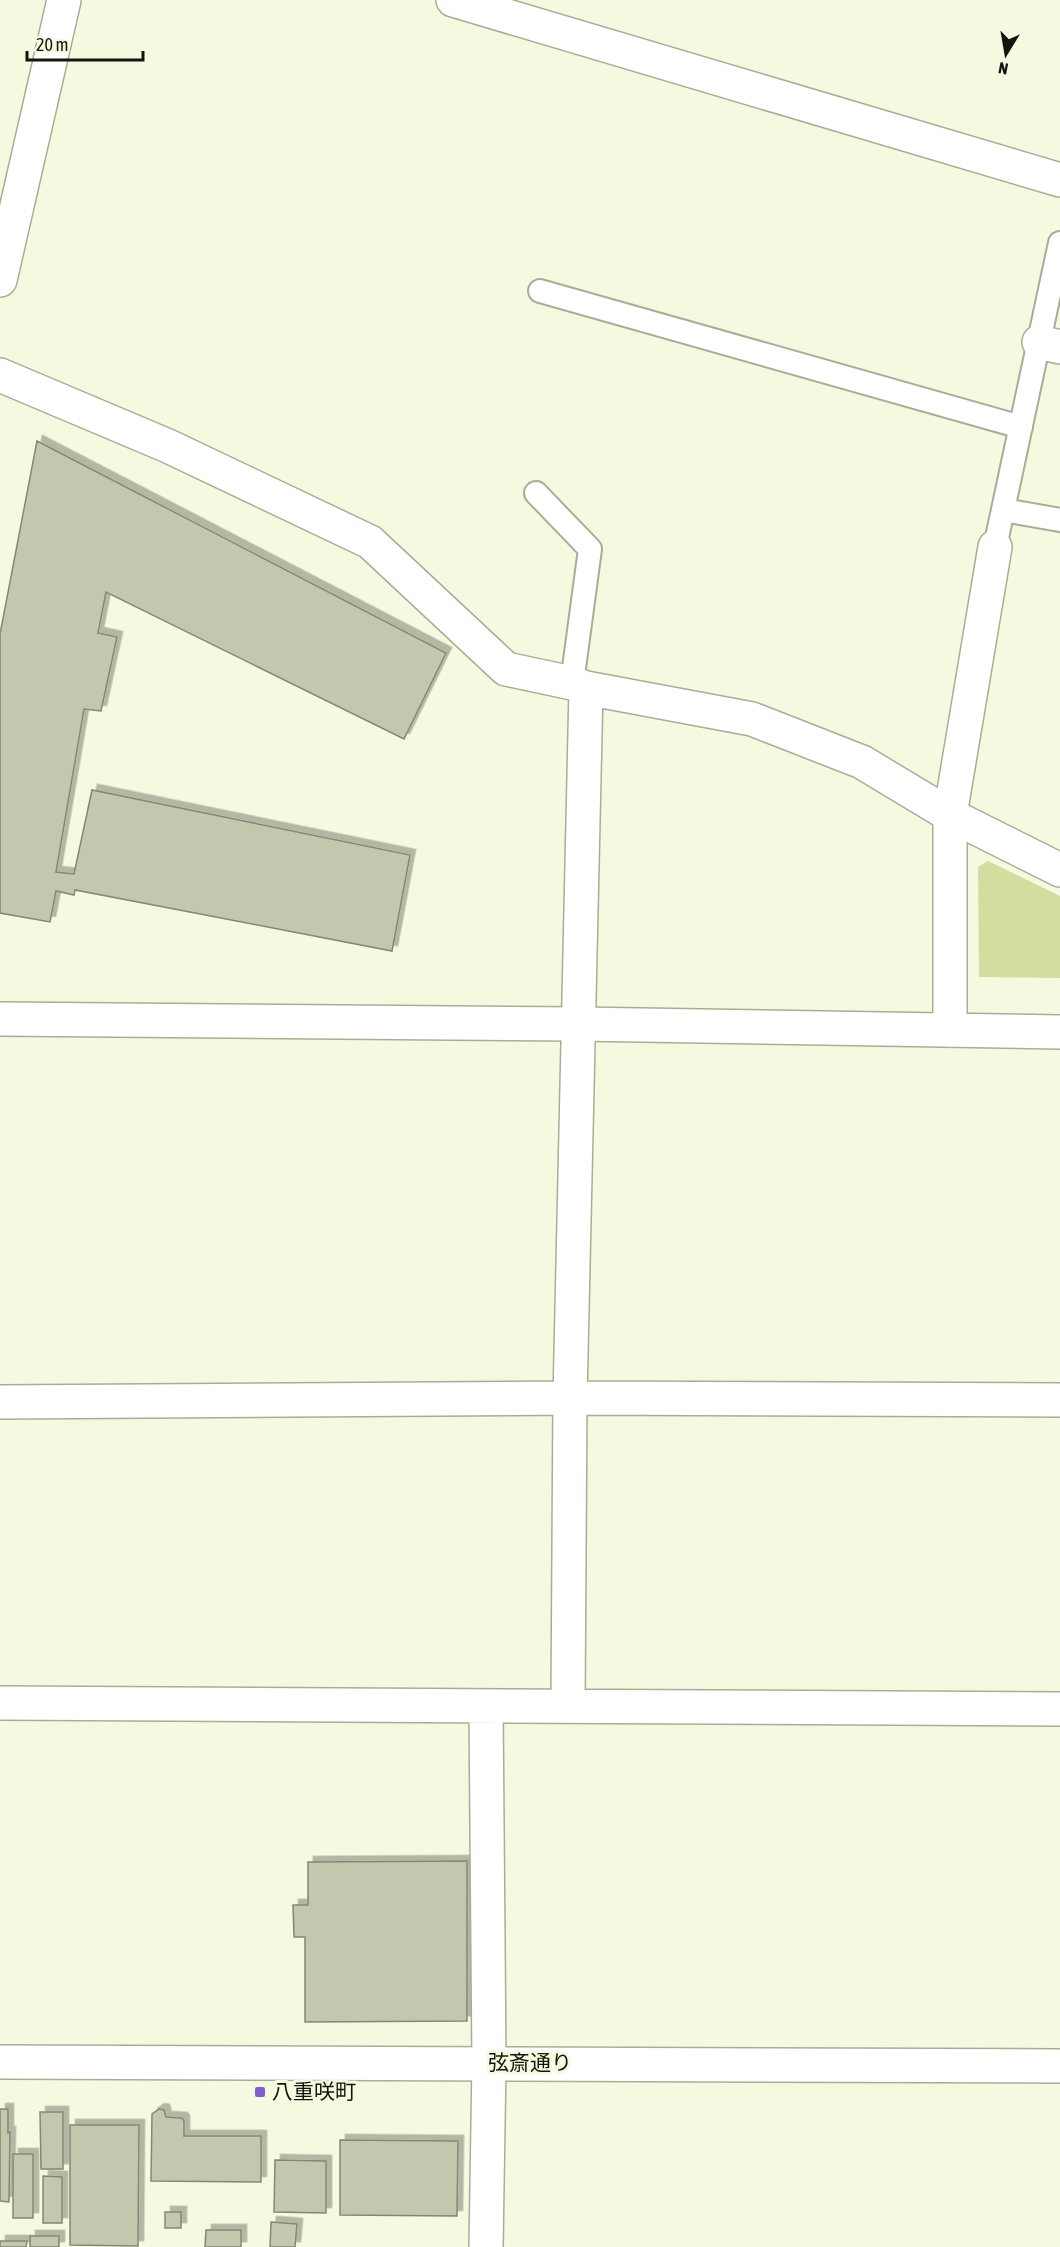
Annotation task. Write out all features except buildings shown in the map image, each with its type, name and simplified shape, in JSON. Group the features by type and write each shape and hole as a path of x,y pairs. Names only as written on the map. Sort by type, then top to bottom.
{"street":[{"path":"0,280 64,0"},
{"path":"453,0 1060,180"},
{"path":"0,375 168,446 370,542 506,669 579,686 752,719 862,762 950,815 1060,870"},
{"path":"950,1030 950,815 995,547"},
{"path":"568,1705 570,1398 579,1024 579,686"},
{"path":"0,1019 579,1024 1060,1032"},
{"path":"0,1402 570,1398 1060,1400"},
{"path":"0,1703 1060,1709"},
{"path":"486,1706 489,2063 486,2247"},
{"name":"弦斎通り","path":"0,2062 1060,2066"}],"lane":[{"path":"995,547 1021,427 1049,345 1060,243"},
{"path":"540,291 1021,427"},
{"path":"536,494 590,549 579,686"},
{"path":"1003,510 1060,520"}],"green space":[{"path":"988,861 1060,896 1060,978 979,977 978,867"}],"place":[{"name":"八重咲町","path":"260,2092"}]}
